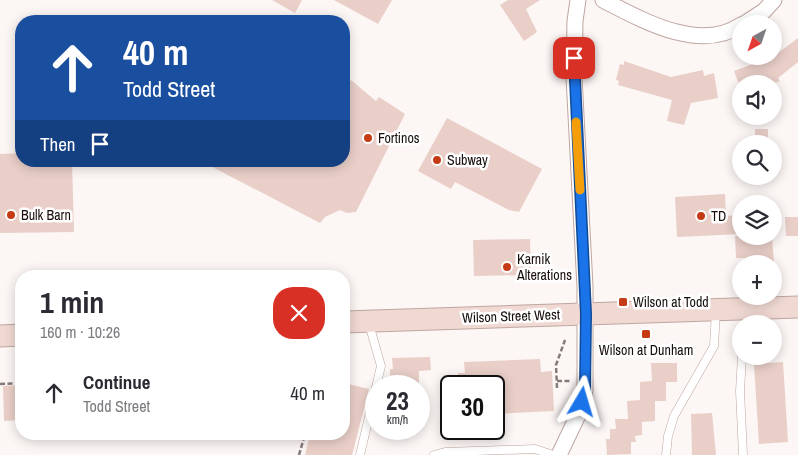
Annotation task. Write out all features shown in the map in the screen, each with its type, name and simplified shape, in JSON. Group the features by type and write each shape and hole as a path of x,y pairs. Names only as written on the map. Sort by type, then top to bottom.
{"main road":[{"name":"Wilson Street West","path":"350,322 586,314 746,313 798,308"},
{"path":"0,336 15,335"}],"street":[{"path":"559,455 579,413 585,390 586,314 574,77 575,21 578,0"},
{"path":"603,0 677,33 707,36 732,30"},
{"path":"758,15 774,0"}],"lane":[{"path":"666,455 668,436 674,416 714,346 716,312"},
{"path":"360,455 381,366 368,322"},
{"path":"741,365 740,391 744,455"},
{"path":"434,455 445,452 535,449 553,455"}],"path":[{"path":"557,388 556,364 564,340"},
{"path":"0,384 15,383"},
{"path":"299,455 303,440"}],"building":[{"path":"272,0 302,0 295,13"},
{"path":"334,0 392,0 378,24"},
{"path":"508,0 540,0 526,9 537,32 524,41 500,5"},
{"path":"798,38 798,62 782,75 736,75 734,71 750,65 782,65 782,50"},
{"path":"624,61 671,77 703,70 704,76 714,73 718,98 691,103 684,125 667,121 672,100 618,85 619,81 616,80 620,64 624,65"},
{"name":"Fortinos","path":"351,80 376,101 379,97 405,114 356,212 347,213 340,210 325,217 320,223 213,167 350,167"},
{"path":"447,118 542,169 519,212 509,210 455,182 451,189 418,171"},
{"path":"755,129 768,129 768,135 755,135"},
{"path":"15,153 15,167 72,167 74,232 0,233 0,154"},
{"name":"TD","path":"725,194 726,216 732,216 732,234 677,237 675,197"},
{"path":"785,217 798,217 798,236 786,236"},
{"path":"530,239 531,275 474,276 473,240"},
{"path":"735,245 773,245 773,255 736,255"},
{"path":"430,357 431,370 419,371 419,375 390,375 390,369 393,369 392,358"},
{"path":"540,359 541,372 552,371 554,411 505,413 505,375 458,375 458,373 465,373 464,362"},
{"path":"782,362 788,442 759,444 754,365 782,365"},
{"path":"651,363 677,363 677,382 666,382 666,401 655,401 655,421 642,422 642,435 635,436 636,442 631,442 631,454 607,455 606,439 610,439 610,429 616,429 615,419 628,419 627,401 640,400 640,382 652,381"},
{"path":"350,384 365,388 365,405 352,455 305,455 309,440 350,440"},
{"path":"15,385 15,420 4,421 3,386"},
{"path":"712,413 716,455 692,455 691,414"}],"slow traffic":[{"path":"576,122 580,190"}],"place":[{"name":"Fortinos","path":"368,138"},
{"name":"Subway","path":"437,160"},
{"name":"Bulk Barn","path":"11,215"},
{"name":"TD","path":"701,216"},
{"name":"Karnik Alterations","path":"507,267"},
{"name":"Wilson at Todd","path":"623,302"},
{"name":"Wilson at Dunham","path":"646,334"}],"route":[{"path":"574,58 586,314 585,390 582,402"}]}
